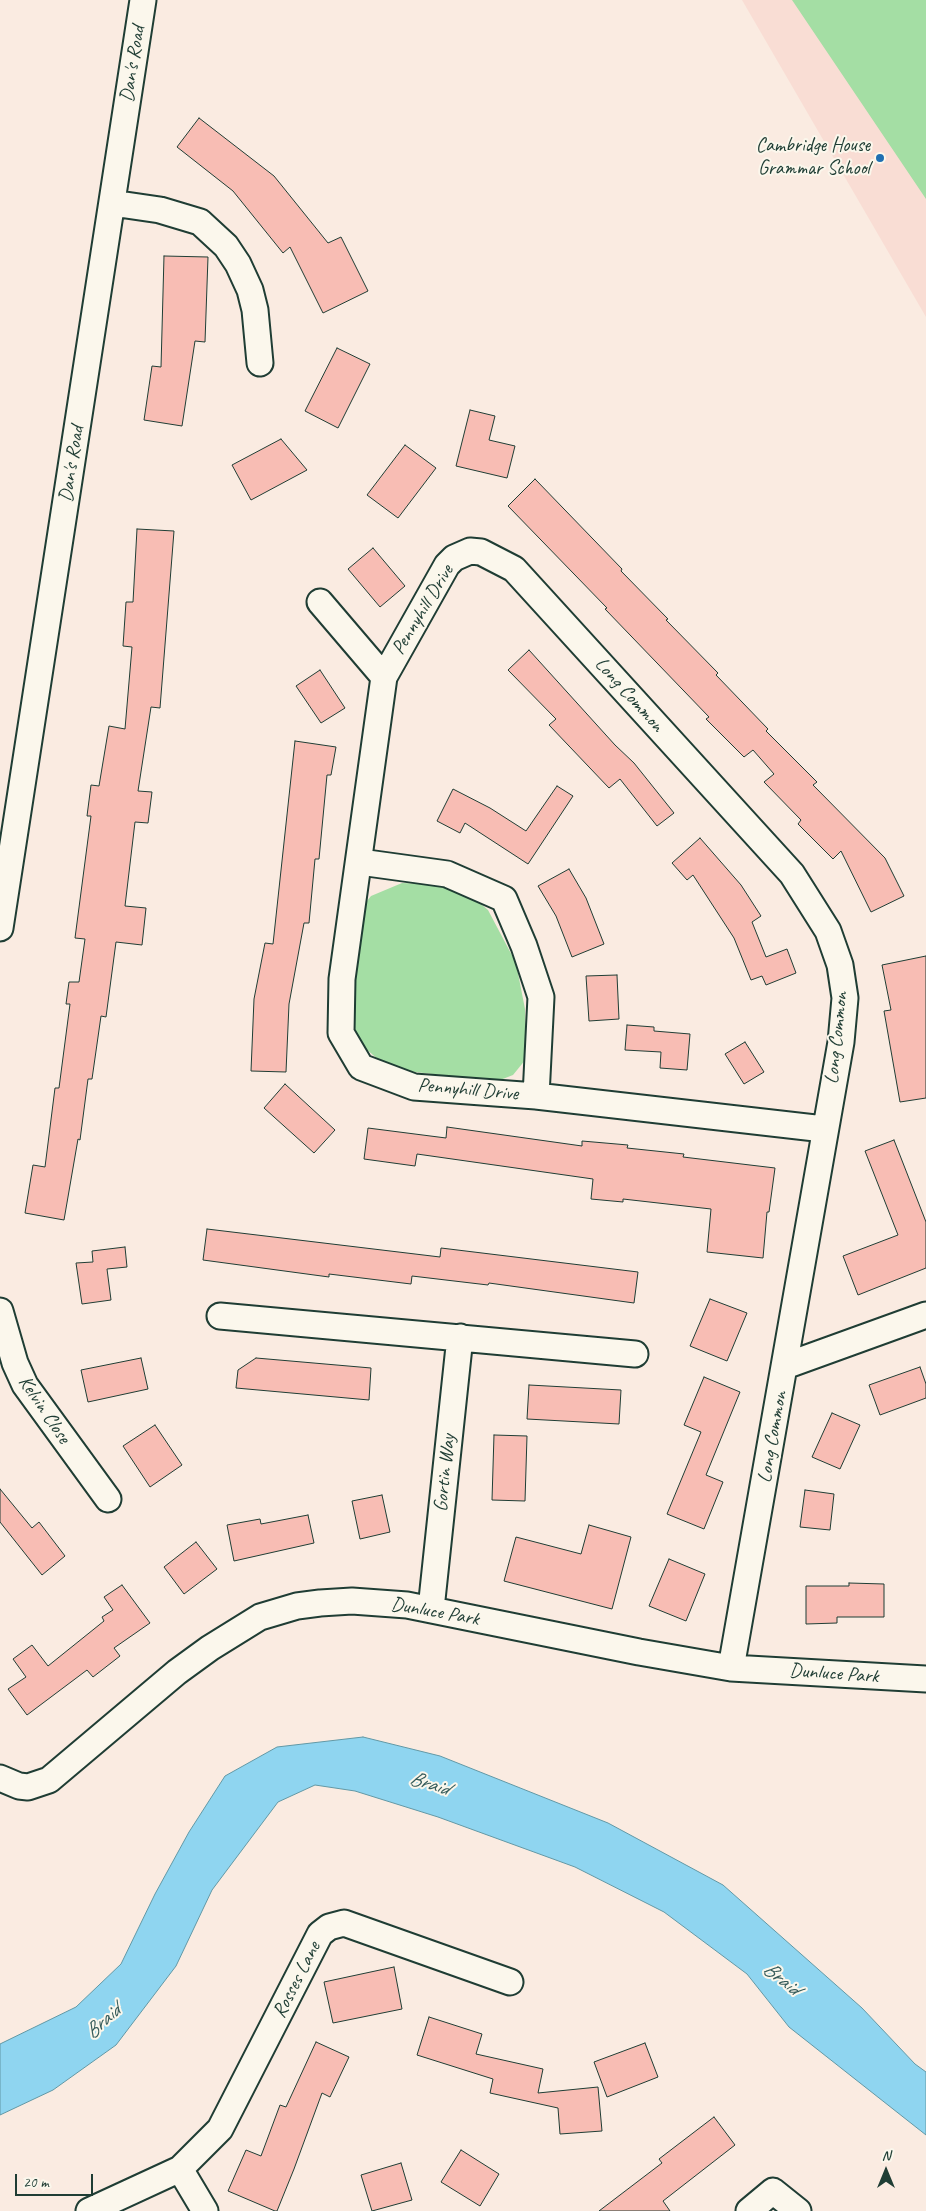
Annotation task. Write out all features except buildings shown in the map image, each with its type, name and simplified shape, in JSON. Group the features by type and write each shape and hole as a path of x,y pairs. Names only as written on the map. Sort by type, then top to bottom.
{"street":[{"name":"Dan's Road","path":"0,928 143,0"},
{"path":"112,203 180,214 200,222 221,240 238,264 250,290 255,310 260,363"},
{"name":"Pennyhill Drive","path":"470,551 460,554 448,565 384,677 360,862 342,979 341,1033 361,1067 414,1087 536,1096 824,1129"},
{"name":"Long Common","path":"470,551 491,555 514,569 792,874 811,900 835,947 844,983 845,998 841,1042 824,1129 785,1366 731,1668"},
{"name":"Pennyhill Drive","path":"320,602 384,677"},
{"path":"360,862 447,874 504,899 524,946 541,997 536,1096"},
{"name":"Kelvin Close","path":"0,1311 15,1363 25,1386 34,1401 108,1499"},
{"path":"785,1366 926,1315"},
{"path":"220,1316 635,1354"},
{"name":"Gortin Way","path":"431,1609 460,1337"},
{"name":"Dunluce Park","path":"0,1778 19,1786 28,1787 49,1780 177,1672 210,1648 260,1617 298,1606 352,1601 382,1602 431,1609 639,1652 731,1668 926,1679"},
{"name":"Rosses Lane","path":"89,2211 180,2169 220,2129 320,1934 329,1927 344,1923 510,1982"},
{"path":"180,2169 205,2211"},
{"path":"749,2211 773,2192 798,2211"}],"shaded area":[{"name":"Cambridge House Grammar School","path":"742,0 926,0 926,317"}],"green space":[{"path":"792,0 926,0 926,199"},
{"path":"402,883 429,884 454,889 475,899 488,910 516,963 525,1009 526,1059 513,1075 495,1082 400,1070 381,1062 365,1048 354,1030 350,1012 363,906 371,896"}],"water":[{"name":"Braid","path":"363,1737 440,1756 608,1823 723,1885 862,2008 915,2064 926,2072 926,2135 789,2027 747,1974 664,1912 575,1867 438,1817 355,1791 315,1785 278,1802 212,1890 176,1966 116,2045 53,2090 0,2115 0,2044 76,2007 121,1964 155,1894 189,1832 225,1776 277,1747"}],"place":[{"name":"Cambridge House Grammar School","path":"880,158"}]}
